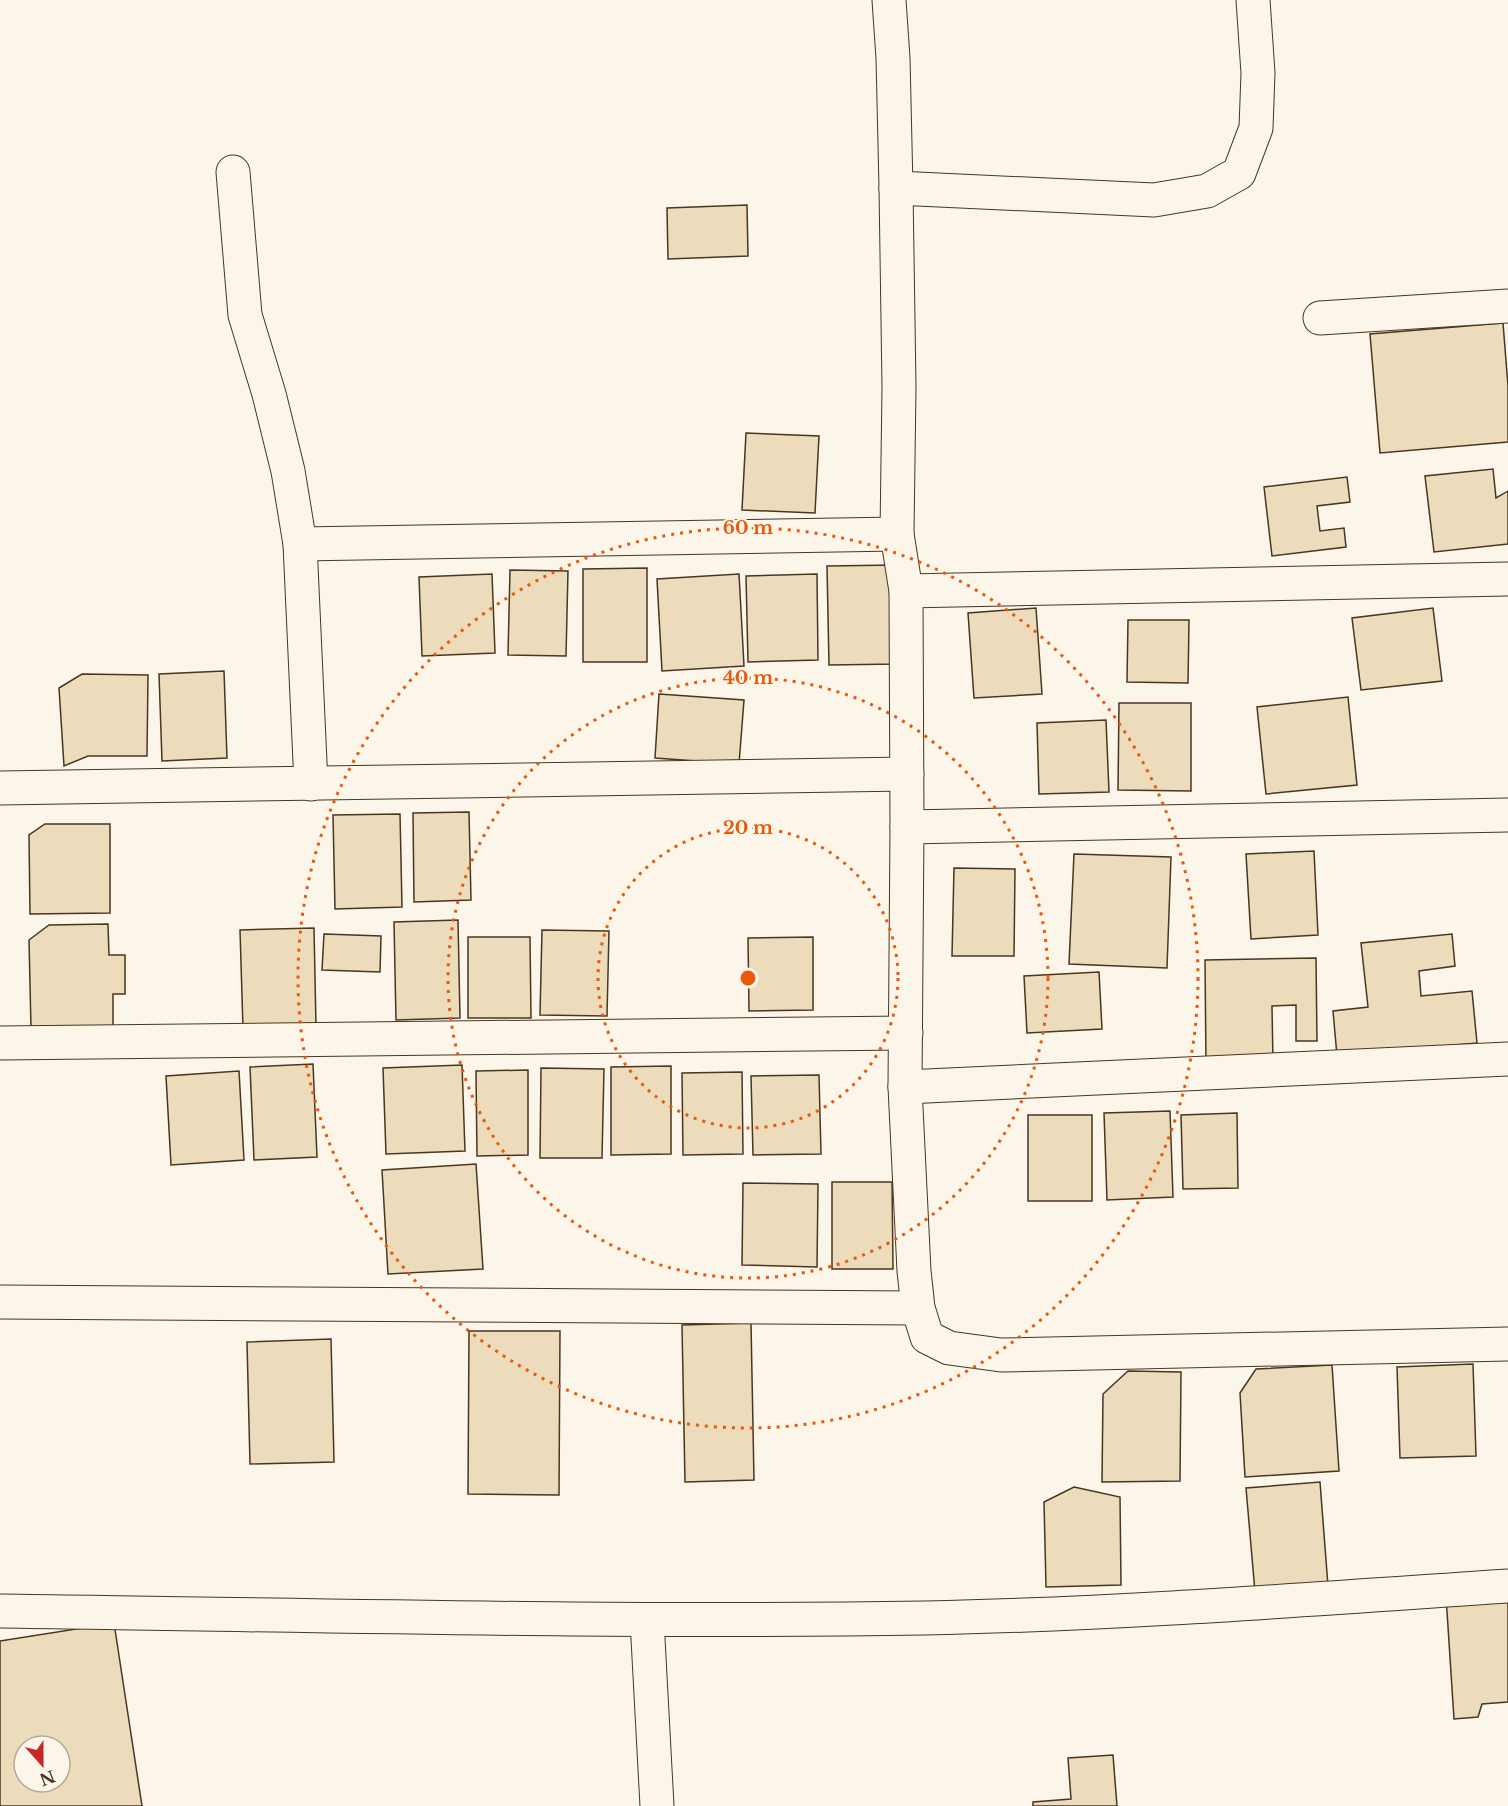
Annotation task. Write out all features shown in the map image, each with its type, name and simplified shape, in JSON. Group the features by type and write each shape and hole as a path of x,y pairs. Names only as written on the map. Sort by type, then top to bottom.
{"street":[{"path":"889,0 896,188 897,534 906,591 905,1087 914,1271 918,1308 927,1337 949,1348 1001,1355 1508,1344"},
{"path":"896,188 1154,200 1207,191 1239,173 1256,128 1257,73 1253,0"},
{"path":"233,172 245,315 269,394 288,471 300,544 311,784"},
{"path":"1320,318 1508,306"},
{"path":"300,544 897,534"},
{"path":"906,591 1508,579"},
{"path":"0,788 907,774"},
{"path":"907,827 1508,815"},
{"path":"0,1043 906,1033"},
{"path":"905,1087 1508,1059"},
{"path":"0,1302 918,1308"},
{"path":"0,1611 647,1620 927,1618 1141,1611 1508,1586"},
{"path":"647,1620 657,1806"}],"building":[{"path":"747,205 748,256 668,259 667,208"},
{"path":"1503,323 1508,386 1508,442 1380,453 1370,334"},
{"path":"746,433 819,436 815,513 742,510"},
{"path":"1493,469 1496,498 1508,491 1508,544 1434,552 1425,476"},
{"path":"1347,477 1350,502 1317,506 1320,531 1344,528 1346,547 1272,556 1264,487"},
{"path":"895,565 897,664 829,665 827,566"},
{"path":"647,568 647,662 583,662 583,569"},
{"path":"510,570 568,571 566,656 508,655"},
{"path":"492,574 495,653 422,656 419,577"},
{"path":"739,574 744,666 662,671 657,579"},
{"path":"817,574 818,660 748,662 746,576"},
{"path":"1036,608 1042,694 974,698 968,613"},
{"path":"1433,608 1442,681 1361,690 1352,618"},
{"path":"1128,620 1189,620 1188,683 1127,682"},
{"path":"224,671 227,758 162,761 159,674"},
{"path":"82,674 148,675 147,756 88,756 64,766 59,688"},
{"path":"659,694 744,700 739,764 655,758"},
{"path":"1348,697 1357,785 1266,794 1257,707"},
{"path":"1119,703 1191,703 1191,791 1118,790"},
{"path":"1106,720 1109,792 1039,794 1037,723"},
{"path":"469,812 471,900 414,902 413,813"},
{"path":"400,814 402,907 335,909 333,815"},
{"path":"45,824 110,824 110,913 30,914 29,835"},
{"path":"1314,851 1318,935 1251,939 1246,854"},
{"path":"1074,854 1171,857 1167,968 1069,964"},
{"path":"954,868 1015,869 1014,956 952,956"},
{"path":"458,920 460,1018 396,1020 394,922"},
{"path":"108,924 109,955 125,955 125,994 113,994 113,1027 31,1028 29,940 49,925"},
{"path":"314,928 316,1026 243,1028 240,930"},
{"path":"542,930 609,931 607,1016 540,1015"},
{"path":"324,934 381,936 380,972 322,970"},
{"path":"1452,934 1455,966 1419,971 1421,996 1472,991 1477,1043 1337,1056 1333,1011 1368,1007 1361,943"},
{"path":"468,937 530,937 531,1018 468,1018"},
{"path":"813,937 813,1010 749,1011 748,938"},
{"path":"1316,958 1317,1041 1296,1041 1296,1005 1272,1006 1273,1063 1206,1064 1205,960"},
{"path":"1099,972 1102,1029 1027,1033 1024,976"},
{"path":"313,1064 317,1157 254,1160 250,1067"},
{"path":"462,1065 465,1151 386,1154 383,1068"},
{"path":"671,1066 671,1154 611,1155 611,1067"},
{"path":"541,1068 604,1069 602,1158 540,1158"},
{"path":"528,1070 528,1155 477,1156 476,1071"},
{"path":"239,1071 244,1160 171,1165 166,1076"},
{"path":"742,1072 743,1154 683,1155 682,1073"},
{"path":"819,1075 821,1154 753,1155 751,1076"},
{"path":"1170,1111 1173,1197 1107,1200 1104,1113"},
{"path":"1237,1113 1238,1188 1183,1189 1181,1115"},
{"path":"1028,1115 1092,1115 1092,1201 1028,1201"},
{"path":"476,1164 483,1269 388,1274 382,1170"},
{"path":"832,1182 892,1182 893,1269 832,1269"},
{"path":"743,1183 818,1184 817,1267 742,1265"},
{"path":"751,1323 754,1480 685,1482 682,1325"},
{"path":"469,1331 560,1331 559,1495 468,1494"},
{"path":"331,1339 334,1462 250,1464 247,1342"},
{"path":"1473,1364 1476,1456 1400,1458 1397,1367"},
{"path":"1332,1365 1339,1471 1245,1477 1240,1393 1256,1369"},
{"path":"1128,1371 1181,1372 1180,1481 1102,1482 1103,1394"},
{"path":"1320,1482 1328,1586 1255,1592 1246,1488"},
{"path":"1074,1487 1120,1497 1121,1585 1046,1587 1044,1502"},
{"path":"1508,1592 1508,1702 1482,1704 1478,1717 1454,1719 1446,1596"},
{"path":"114,1623 142,1806 0,1806 0,1641"},
{"path":"1113,1755 1117,1806 1033,1806 1033,1802 1071,1799 1068,1758"}]}
